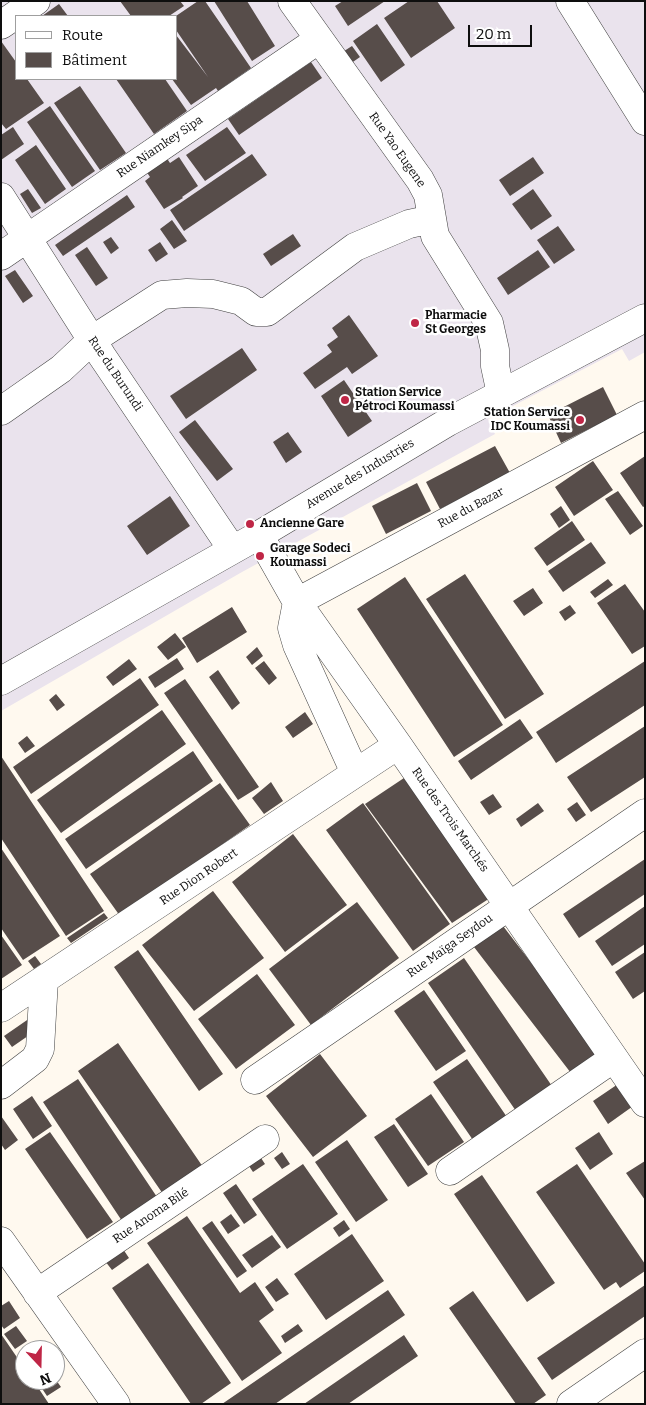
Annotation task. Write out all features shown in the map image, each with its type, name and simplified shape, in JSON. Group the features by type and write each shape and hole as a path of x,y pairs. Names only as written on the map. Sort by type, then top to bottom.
{"street":[{"path":"16,15 36,1"},
{"name":"Rue Yao Eugene","path":"292,1 318,40 420,180 428,196 435,236 489,323 495,350 495,366 502,394"},
{"path":"570,1 645,121"},
{"path":"1,25 15,15"},
{"name":"Rue Niamkey Sipa","path":"1,256 318,40"},
{"name":"Rue du Burundi","path":"1,198 92,340 232,549"},
{"path":"1,411 61,369 92,340 162,295 187,293 213,294 241,301 256,312 267,312 355,247 409,224 432,219"},
{"name":"Avenue des Industries","path":"1,681 259,535 448,422 642,326"},
{"name":"Rue du Bazar","path":"297,602 645,415"},
{"name":"Rue des Trois Marchés","path":"259,535 297,602 645,1103"},
{"path":"297,602 292,628 297,645 355,773"},
{"name":"Rue Dion Robert","path":"1,1008 398,745"},
{"name":"Rue Maïga Seydou","path":"255,1080 645,813"},
{"path":"1,1085 35,1059 40,1049 44,980"},
{"path":"450,1171 614,1058"},
{"name":"Rue Anoma Bilé","path":"37,1293 265,1139"},
{"path":"1,1241 116,1404"},
{"path":"570,1404 645,1353"}],"shaded area":[{"path":"1,1 645,1 645,352 629,361 622,349 488,419 495,434 242,572 1,711"}],"building":[{"path":"120,1 180,1 184,6 170,15 130,15"},
{"path":"198,1 205,1 251,68 218,91 216,88 191,105 173,80 178,80 178,38 208,77 178,33 177,15"},
{"path":"214,1 247,1 275,46 252,61"},
{"path":"343,1 385,1 348,26 335,6"},
{"path":"409,1 437,1 455,28 411,58 384,18"},
{"path":"59,4 67,15 43,15"},
{"path":"377,24 405,65 381,82 353,41"},
{"path":"1,41 15,61 15,80 28,80 44,103 6,129 1,123"},
{"path":"352,46 360,57 350,64 341,53"},
{"path":"311,62 322,78 239,135 228,119"},
{"path":"117,80 166,80 187,111 154,134"},
{"path":"80,86 126,153 100,170 54,103"},
{"path":"50,106 95,171 72,187 27,122"},
{"path":"13,127 24,144 1,160 1,135"},
{"path":"227,127 246,153 205,181 186,155"},
{"path":"36,145 66,189 45,204 15,160"},
{"path":"164,154 170,163 179,157 198,186 183,198 164,209 145,181 150,177 144,168"},
{"path":"252,154 267,175 184,231 170,210"},
{"path":"533,157 544,173 510,196 499,180"},
{"path":"28,189 41,208 32,213 20,194"},
{"path":"533,189 552,216 531,230 512,204"},
{"path":"127,195 135,207 63,256 55,245"},
{"path":"172,220 187,241 174,249 160,229"},
{"path":"558,226 575,250 554,264 537,240"},
{"path":"293,234 301,246 271,266 263,254"},
{"path":"111,237 119,248 111,254 103,242"},
{"path":"160,242 168,254 156,262 148,250"},
{"path":"87,247 108,278 96,286 75,255"},
{"path":"538,250 550,267 508,295 497,278"},
{"path":"15,270 33,296 23,303 5,276"},
{"path":"349,315 378,356 352,374 347,367 315,389 303,373 332,352 327,345 338,337 332,328"},
{"path":"242,348 257,370 186,419 170,396"},
{"path":"344,380 372,421 348,437 321,396"},
{"path":"603,387 617,415 561,443 548,415"},
{"path":"195,420 233,469 217,481 179,432"},
{"path":"288,432 302,452 286,463 273,442"},
{"path":"495,446 510,473 440,509 426,482"},
{"path":"645,456 645,506 643,507 620,473"},
{"path":"593,461 613,490 574,516 555,487"},
{"path":"417,483 431,511 386,534 372,506"},
{"path":"618,491 643,526 630,535 605,499"},
{"path":"170,496 190,526 147,555 127,526"},
{"path":"561,506 570,520 559,528 550,514"},
{"path":"572,521 585,540 547,566 534,548"},
{"path":"591,542 606,563 563,592 548,571"},
{"path":"465,574 544,694 505,719 426,599"},
{"path":"405,577 503,725 454,757 357,609"},
{"path":"608,579 613,585 595,598 590,592"},
{"path":"625,584 645,612 645,646 632,654 597,603"},
{"path":"533,588 543,603 524,616 513,601"},
{"path":"570,605 576,613 565,621 559,612"},
{"path":"232,607 247,632 197,663 182,638"},
{"path":"175,633 186,647 168,660 157,647"},
{"path":"257,647 263,656 252,665 246,657"},
{"path":"177,658 184,669 155,688 148,677"},
{"path":"129,659 137,669 113,686 106,677"},
{"path":"264,661 277,678 269,685 255,668"},
{"path":"645,661 645,705 556,763 536,732"},
{"path":"218,670 240,703 232,710 209,677"},
{"path":"140,678 159,705 31,794 13,767"},
{"path":"185,679 259,787 238,800 164,693"},
{"path":"56,694 65,705 57,711 49,700"},
{"path":"162,710 186,744 61,833 37,800"},
{"path":"305,712 313,724 293,738 285,727"},
{"path":"520,719 533,738 471,780 458,761"},
{"path":"645,726 645,777 591,812 567,777"},
{"path":"27,736 35,746 25,753 18,743"},
{"path":"193,751 213,781 86,869 65,839"},
{"path":"1,756 104,911 66,936 1,838"},
{"path":"407,776 490,898 452,923 365,804"},
{"path":"271,782 283,801 264,814 252,798"},
{"path":"220,783 250,825 120,916 90,874"},
{"path":"493,794 502,807 489,815 480,802"},
{"path":"577,802 586,815 576,822 567,809"},
{"path":"363,803 450,924 413,951 326,830"},
{"path":"538,803 544,811 521,827 516,819"},
{"path":"293,834 347,905 285,952 232,882"},
{"path":"1,848 60,936 23,960 1,928"},
{"path":"645,859 645,894 579,938 563,914"},
{"path":"213,891 264,958 194,1011 142,945"},
{"path":"357,902 399,958 311,1025 269,969"},
{"path":"645,906 645,944 612,966 595,941"},
{"path":"104,913 108,918 71,943 67,938"},
{"path":"503,926 602,1055 574,1077 474,947"},
{"path":"1,935 22,965 1,979"},
{"path":"138,950 223,1074 199,1091 114,967"},
{"path":"645,952 645,991 633,999 615,972"},
{"path":"35,956 41,964 34,969 28,961"},
{"path":"464,958 554,1089 518,1114 428,983"},
{"path":"257,974 295,1025 236,1069 198,1019"},
{"path":"424,990 466,1051 436,1071 394,1011"},
{"path":"30,1018 38,1029 12,1047 4,1036"},
{"path":"118,1043 203,1167 163,1194 78,1071"},
{"path":"320,1054 367,1116 313,1157 266,1096"},
{"path":"467,1059 509,1120 475,1143 433,1082"},
{"path":"78,1079 157,1197 122,1221 43,1102"},
{"path":"621,1082 636,1104 608,1124 593,1101"},
{"path":"431,1094 464,1142 428,1166 395,1119"},
{"path":"32,1096 52,1126 33,1139 13,1109"},
{"path":"1,1116 18,1140 5,1150 1,1144"},
{"path":"394,1124 428,1174 408,1187 374,1137"},
{"path":"50,1132 113,1222 87,1239 25,1149"},
{"path":"599,1132 613,1154 590,1170 575,1148"},
{"path":"347,1140 388,1200 356,1222 315,1162"},
{"path":"282,1152 290,1164 282,1169 274,1158"},
{"path":"259,1155 265,1164 253,1172 247,1163"},
{"path":"645,1161 645,1200 626,1173"},
{"path":"303,1164 338,1214 287,1249 252,1199"},
{"path":"577,1164 645,1264 645,1271 620,1288 616,1282 604,1290 536,1192"},
{"path":"482,1175 555,1283 527,1302 454,1194"},
{"path":"236,1184 257,1215 244,1224 223,1193"},
{"path":"231,1214 240,1226 228,1234 220,1222"},
{"path":"187,1216 240,1293 255,1282 274,1310 259,1321 282,1353 242,1381 147,1243"},
{"path":"344,1220 350,1229 339,1237 333,1228"},
{"path":"212,1221 247,1271 237,1278 202,1228"},
{"path":"352,1234 384,1281 326,1320 294,1274"},
{"path":"272,1235 281,1247 252,1268 242,1255"},
{"path":"123,1249 129,1258 112,1270 105,1261"},
{"path":"148,1263 231,1383 201,1404 191,1404 112,1288"},
{"path":"277,1278 289,1294 276,1302 265,1287"},
{"path":"645,1285 645,1316 552,1380 537,1358"},
{"path":"388,1290 405,1315 275,1404 222,1404"},
{"path":"473,1291 546,1395 533,1404 516,1404 449,1308"},
{"path":"9,1301 20,1318 4,1329 1,1325 1,1306"},
{"path":"298,1324 303,1331 285,1343 281,1336"},
{"path":"16,1326 26,1340 15,1340 15,1349 4,1334"},
{"path":"1,1334 15,1354 15,1390 40,1390 49,1404 1,1403"},
{"path":"404,1335 418,1356 348,1404 304,1404"},
{"path":"43,1390 56,1390 47,1396"}],"place":[{"name":"Pharmacie St Georges","path":"415,323"},
{"name":"Station Service Pétroci Koumassi","path":"345,400"},
{"name":"Station Service IDC Koumassi","path":"580,420"},
{"name":"Ancienne Gare","path":"250,524"},
{"name":"Garage Sodeci Koumassi","path":"260,556"}]}
